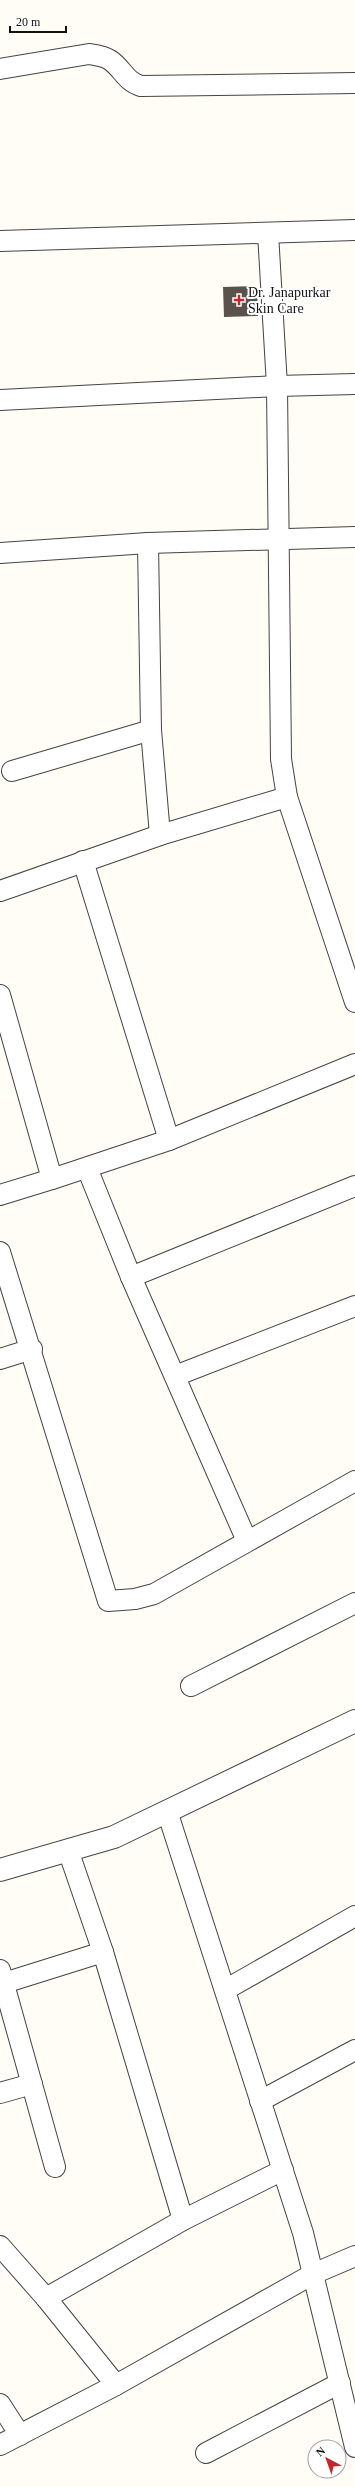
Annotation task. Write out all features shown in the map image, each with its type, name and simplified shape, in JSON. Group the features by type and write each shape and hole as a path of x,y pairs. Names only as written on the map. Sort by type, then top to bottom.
{"street":[{"path":"0,69 89,54 104,56 112,60 134,84 141,86 355,83"},
{"path":"0,241 355,230"},
{"path":"268,233 277,386 277,538 281,759 287,797 355,1002"},
{"path":"0,400 277,386 355,384"},
{"path":"0,553 148,543 277,538 355,537"},
{"path":"148,543 152,730 160,835"},
{"path":"12,771 152,730"},
{"path":"0,892 83,861 160,835 287,797"},
{"path":"83,861 168,1140"},
{"path":"0,995 52,1179"},
{"path":"0,1195 87,1168 168,1140 355,1064"},
{"path":"87,1168 131,1277 247,1540"},
{"path":"131,1277 355,1186"},
{"path":"0,1252 32,1350 106,1600 135,1599 154,1594 247,1540 355,1482"},
{"path":"175,1376 355,1306"},
{"path":"0,1360 32,1350"},
{"path":"191,1686 355,1603"},
{"path":"0,1870 114,1838 355,1721"},
{"path":"167,1811 283,2170 313,2274 355,2446"},
{"path":"68,1850 103,1952 182,2220"},
{"path":"225,1990 355,1916"},
{"path":"55,2167 2,1976 103,1952"},
{"path":"260,2101 355,2050"},
{"path":"0,2093 32,2084"},
{"path":"46,2298 182,2220 283,2170"},
{"path":"0,2246 46,2298 116,2385"},
{"path":"0,2445 116,2385 313,2274 355,2256"},
{"path":"206,2453 340,2383"},
{"path":"0,2404 20,2435"}],"building":[{"path":"257,286 258,316 224,317 223,287"}],"place":[{"name":"Dr. Janapurkar Skin Care","path":"239,300"}]}
